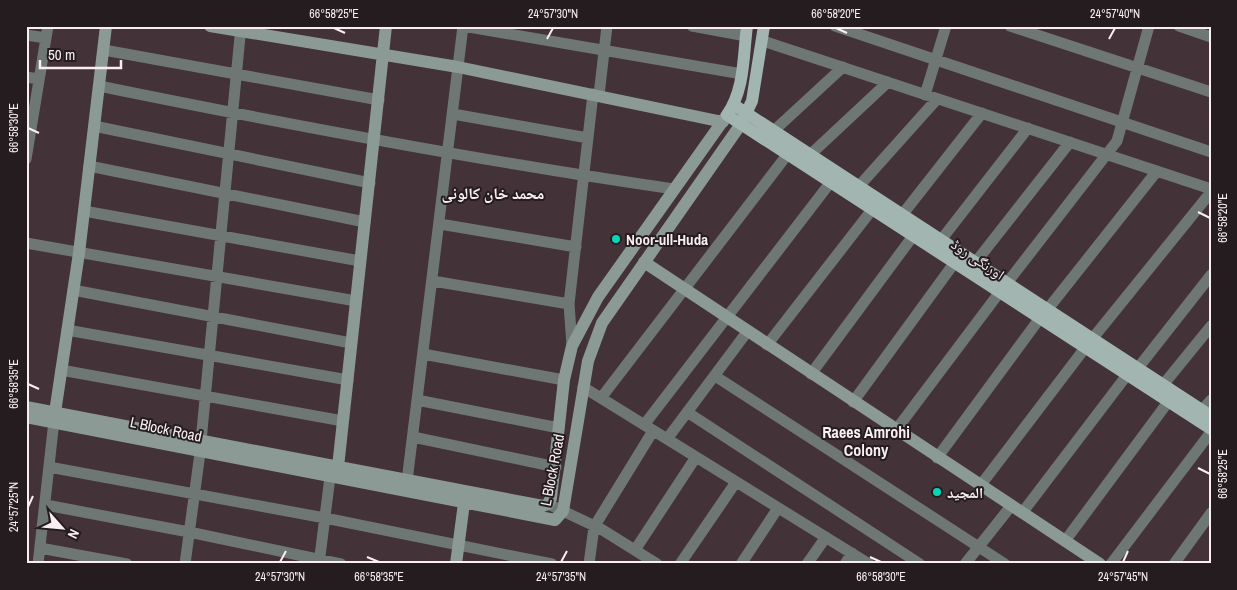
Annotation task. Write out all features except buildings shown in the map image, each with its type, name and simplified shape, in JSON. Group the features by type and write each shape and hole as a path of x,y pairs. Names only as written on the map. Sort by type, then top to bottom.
{"main road":[{"name":"L Block Road","path":"740,124 748,113 763,41 764,26"},
{"name":"L Block Road","path":"728,114 742,74 747,31"},
{"name":"اورنگی روڈ","path":"728,114 748,113 860,185 975,263 1003,288"},
{"name":"اورنگی روڈ","path":"728,114 740,124 872,210 955,262 1003,288 1132,371 1168,402 1211,431"},
{"name":"اورنگی روڈ","path":"1132,371 1163,385 1206,413"}],"street":[{"path":"26,158 30,116 39,79 48,26"},
{"path":"38,564 55,417 84,211 106,26"},
{"path":"210,26 240,29 596,94 728,114"},
{"path":"320,562 325,518 343,421 386,26"},
{"path":"407,481 463,26 742,74"},
{"path":"572,346 569,304 588,138 608,26"},
{"path":"692,26 747,31"},
{"path":"835,26 936,58 1211,152"},
{"path":"925,95 946,26"},
{"path":"1010,26 1211,92"},
{"path":"896,430 1117,141 1149,26"},
{"path":"1179,26 1211,37"},
{"path":"185,564 200,447 240,29"},
{"path":"26,35 46,38"},
{"path":"763,41 1211,190 1089,343 980,486"},
{"path":"104,50 378,100"},
{"path":"765,140 843,67"},
{"path":"26,77 39,79"},
{"path":"811,154 888,82"},
{"path":"99,86 375,139 584,176 674,189"},
{"path":"860,185 937,99"},
{"path":"902,214 982,113"},
{"path":"452,114 588,138"},
{"name":"L Block Road","path":"334,472 407,481 543,506 548,504 556,467 564,380 572,346 598,297 728,114"},
{"name":"L Block Road","path":"26,407 55,417 334,472 464,502 555,520 563,511 588,361 602,323 740,124"},
{"path":"94,126 228,152 370,183"},
{"path":"941,240 1028,128"},
{"path":"975,263 1070,142"},
{"path":"601,398 787,155"},
{"path":"89,166 365,222"},
{"path":"937,458 1044,314 1157,171"},
{"path":"589,564 594,526 648,428 726,317 830,183"},
{"path":"767,345 880,199"},
{"path":"84,211 360,261"},
{"path":"440,224 576,247"},
{"path":"811,374 914,236"},
{"path":"26,243 216,275 356,302"},
{"path":"644,262 937,458 1100,564"},
{"path":"853,402 955,262"},
{"path":"1022,513 1132,371 1211,275"},
{"path":"433,281 569,304"},
{"path":"73,290 351,343"},
{"path":"1163,385 1211,326"},
{"path":"67,330 348,380"},
{"path":"667,439 747,332"},
{"path":"423,354 564,380"},
{"path":"61,370 343,421"},
{"path":"714,376 1005,564"},
{"path":"583,387 869,564"},
{"path":"418,400 559,428"},
{"path":"1206,413 1211,400"},
{"path":"1065,541 1168,402"},
{"path":"687,412 920,564"},
{"name":"L Block Road","path":"26,417 55,417"},
{"path":"1110,564 1211,431"},
{"path":"413,437 556,467"},
{"path":"635,550 696,457"},
{"path":"49,468 325,518 552,564"},
{"path":"680,564 736,482"},
{"path":"456,564 464,502"},
{"path":"548,504 594,526 657,564"},
{"path":"46,505 189,532 320,562 341,564"},
{"path":"965,564 1011,506"},
{"path":"741,564 778,508"},
{"path":"1174,564 1211,513"},
{"path":"806,564 826,537"},
{"path":"40,548 127,564"},
{"path":"845,564 852,553"}],"place":[{"name":"Noor-ull-Huda","path":"616,239"},
{"name":"المجید","path":"937,492"}],"district":[{"name":"محمد خان کالونی","path":"493,193"},
{"name":"Raees Amrohi Colony","path":"866,441"}]}
